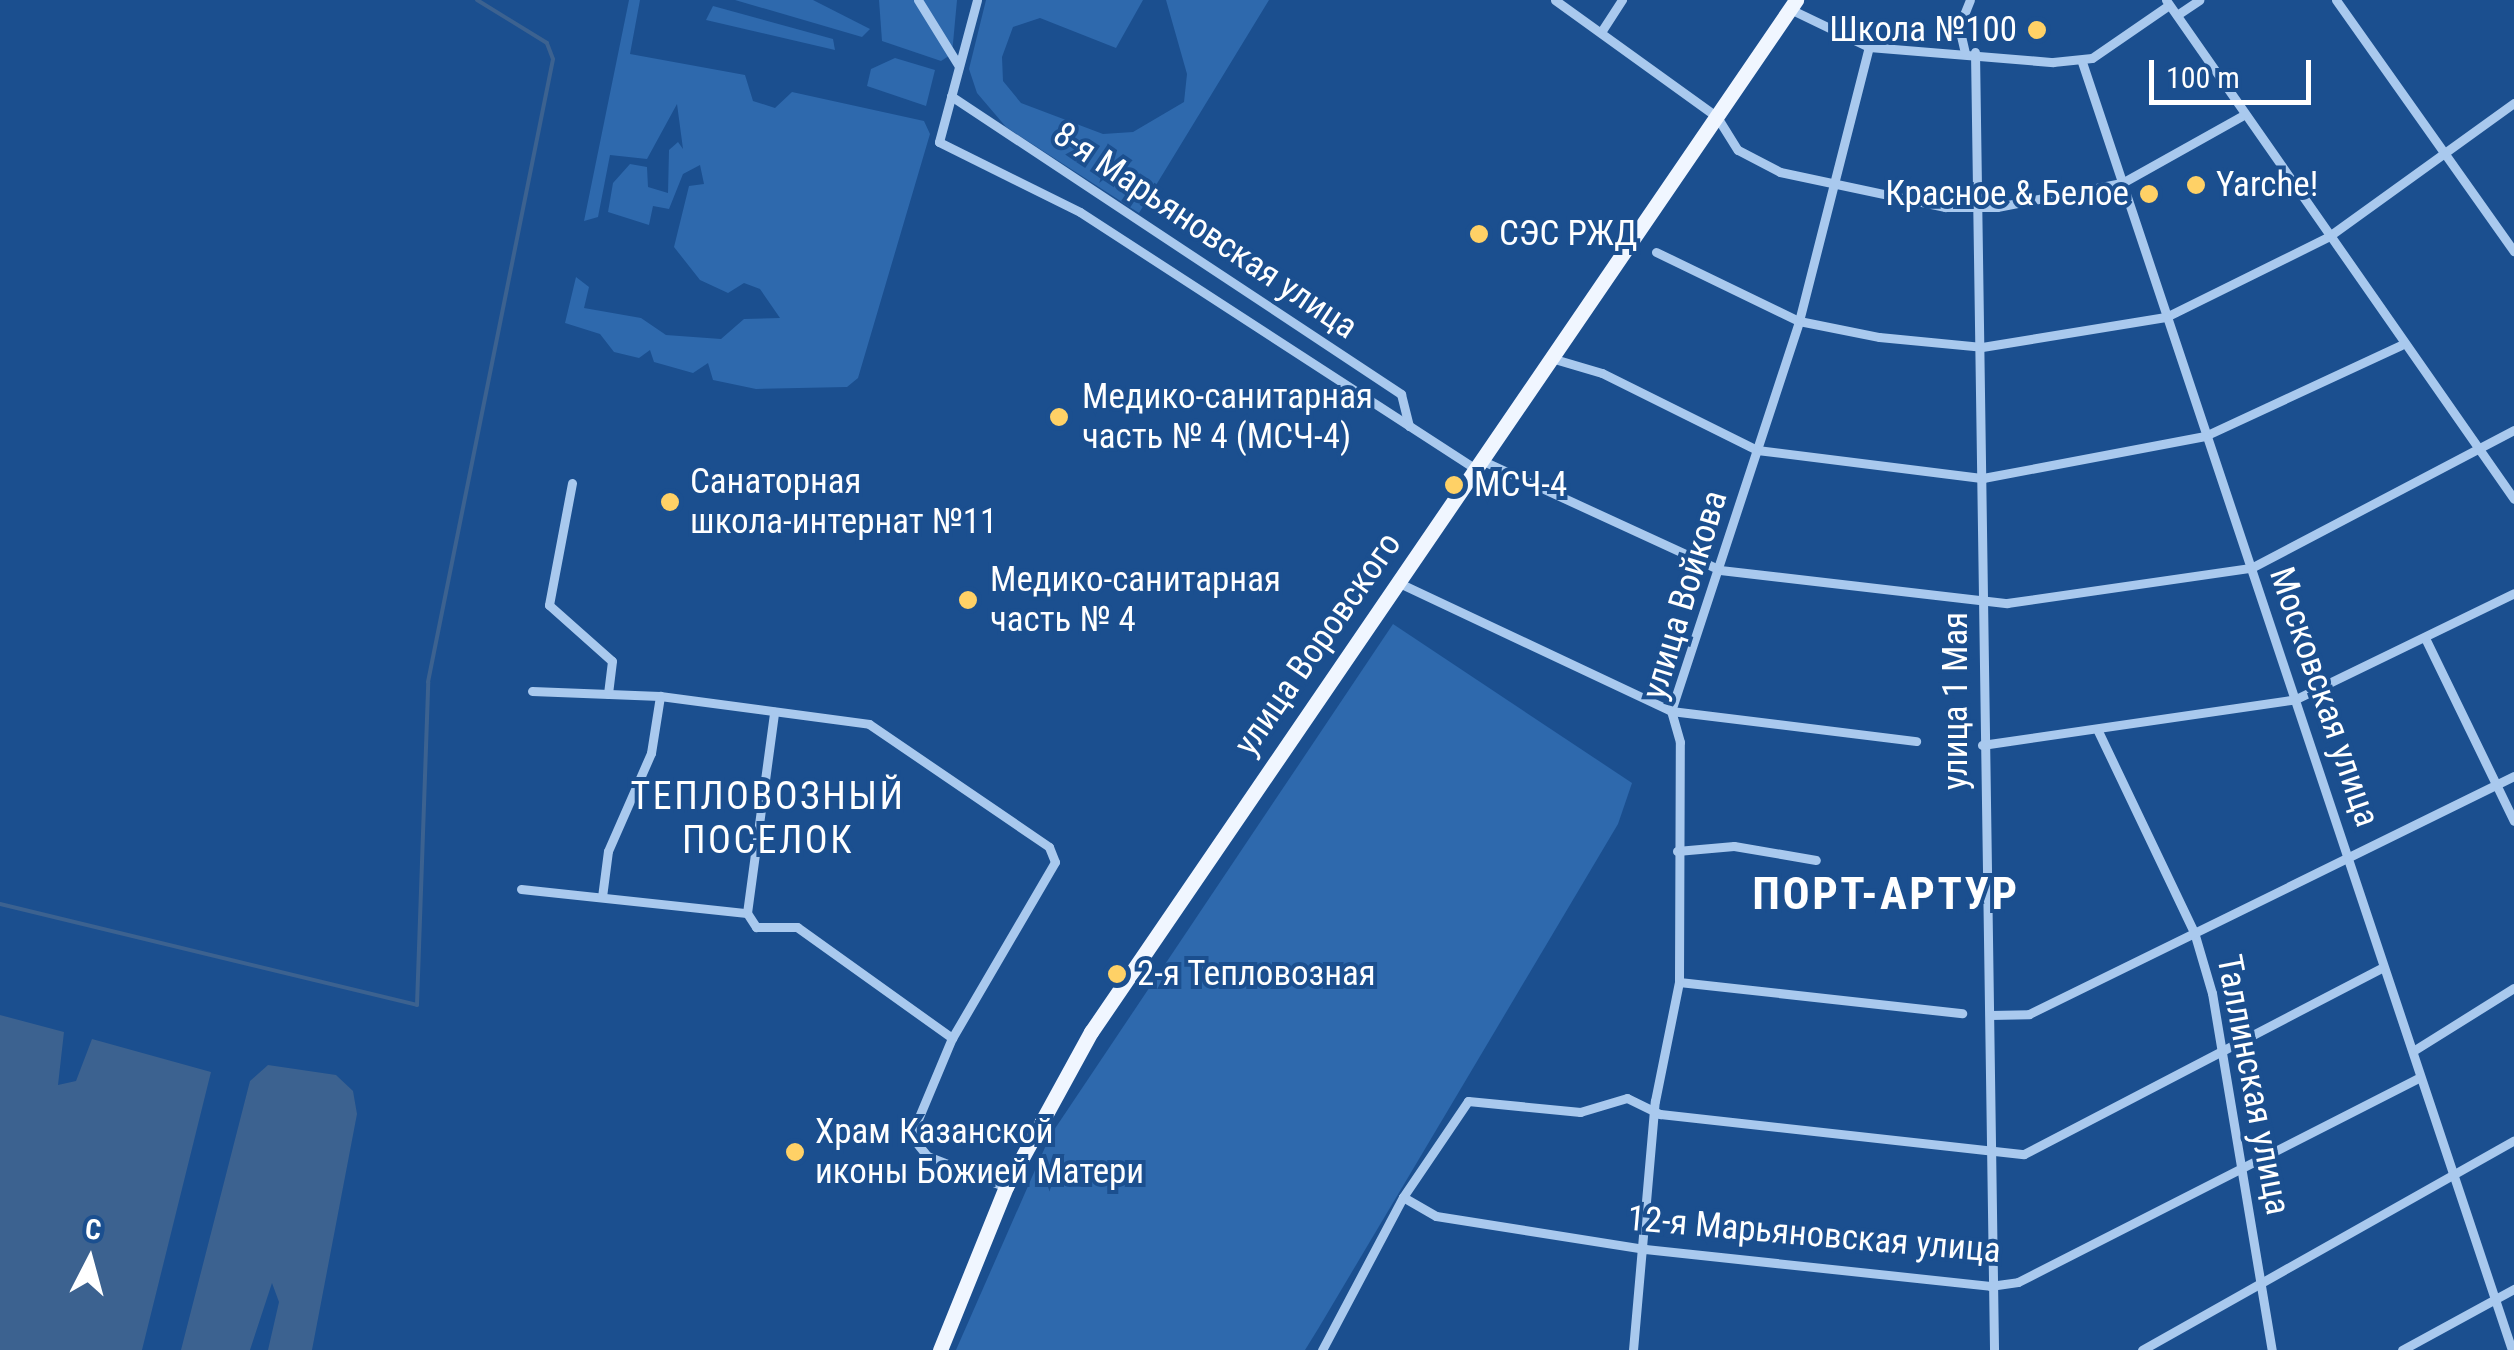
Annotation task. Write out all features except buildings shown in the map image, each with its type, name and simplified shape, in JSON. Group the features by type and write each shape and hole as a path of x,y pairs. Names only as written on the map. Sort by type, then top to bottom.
{"main road":[{"name":"улица Воровского","path":"940,1350 1006,1187 1091,1032 1793,4"}],"street":[{"path":"918,0 958,66"},
{"path":"951,96 976,0"},
{"path":"1555,0 1603,29 1717,117 1738,150 1838,187 1975,209 2122,183 2242,116"},
{"path":"1603,29 1622,0"},
{"name":"улица 1 Мая","path":"1970,0 1959,28 1970,53 1982,347 1982,746 1994,1350"},
{"path":"2177,15 2199,0"},
{"path":"2336,0 2514,251"},
{"path":"1793,4 1869,47 1935,59 1970,53 2082,62 2168,2 2242,116 2514,499"},
{"name":"улица Войкова","path":"1633,1350 1660,1114 1657,1091 1678,982 1680,742 1671,711 1799,321 1838,187 1869,47"},
{"name":"Московская улица","path":"2082,62 2352,862 2381,968 2413,1051 2512,1350"},
{"name":"8-я Марьяновская улица","path":"1408,426 1400,394 951,96 939,142 1080,212 1408,426 1478,464 1720,570 1983,603 2251,568 2480,453 2514,430"},
{"path":"1656,252 1799,321 1982,347 2166,316 2328,237 2514,103"},
{"path":"1551,358 1602,373 1757,450 1983,478 2206,436 2402,345"},
{"path":"572,483 549,605 612,661 608,694"},
{"path":"1397,582 1671,711 1916,741"},
{"path":"1982,746 2296,699 2426,640 2514,593"},
{"path":"2426,640 2514,820"},
{"path":"532,691 660,696 888,732 1055,853 952,1038 912,1142 1006,1187"},
{"path":"602,897 608,851 651,753 660,696"},
{"path":"774,712 747,913 750,924 797,928 848,955 952,1038"},
{"name":"Таллинская улица","path":"2098,731 2194,932 2222,1048 2272,1350"},
{"path":"1990,1015 2029,1014 2194,932 2352,862 2514,776"},
{"path":"1677,851 1734,846 1816,860"},
{"path":"521,889 747,913"},
{"path":"1324,1350 1403,1197 1457,1109 1488,1098 1580,1112 1612,1097 1637,1100 1660,1114 2024,1154 2381,968"},
{"path":"1678,982 1962,1013"},
{"path":"2413,1051 2514,988"},
{"name":"12-я Марьяновская улица","path":"1403,1197 1436,1216 1645,1249 1990,1286 2018,1282 2419,1078"},
{"path":"1637,1100 1657,1091"},
{"path":"2142,1350 2262,1289 2514,1140"},
{"path":"2402,1350 2514,1288"}],"shaded area":[{"path":"629,0 640,0 630,54 745,75 753,101 775,108 792,92 924,121 930,134 858,378 847,387 756,389 713,380 708,363 693,373 654,362 650,350 639,358 614,352 600,334 565,323 576,277 589,287 584,308 641,318 666,335 721,339 744,319 780,318 760,289 744,283 728,293 700,280 674,247 689,186 704,184 700,165 683,174 669,209 653,206 649,225 608,212 613,183 630,164 647,167 648,187 668,193 669,150 678,142 683,149 677,104 647,159 610,155 598,217 584,221"},
{"path":"735,0 813,0 870,29 862,37"},
{"path":"879,0 957,0 952,54 941,61 882,41"},
{"path":"986,0 1143,0 1116,48 1040,18 1013,27 1002,57 1003,81 1021,103 1103,134 1133,132 1184,102 1187,74 1166,0 1269,0 1139,213 1006,127 977,93 969,69"},
{"path":"713,6 833,39 835,50 706,20"},
{"path":"895,58 935,70 926,106 867,86 871,69"},
{"path":"1393,624 1632,783 1618,824 1318,1329 1305,1350 956,1350 1050,1136"},
{"path":"0,1015 64,1032 58,1085 76,1081 92,1039 211,1072 142,1350 0,1350"},
{"path":"268,1065 336,1075 353,1091 357,1114 312,1350 268,1350 279,1302 272,1283 250,1350 181,1350 250,1081"}],"waterway":[{"path":"0,904 417,1005 428,682 553,59 547,43 477,0"}],"place":[{"name":"Школа №100","path":"2037,30"},
{"name":"Yarche!","path":"2196,185"},
{"name":"Красное & Белое","path":"2149,194"},
{"name":"СЭС РЖД","path":"1479,234"},
{"name":"Медико-санитарная часть № 4 (МСЧ-4)","path":"1059,417"},
{"name":"МСЧ-4","path":"1454,485"},
{"name":"Санаторная школа-интернат №11","path":"670,502"},
{"name":"Медико-санитарная часть № 4","path":"968,600"},
{"name":"2-я Тепловозная","path":"1117,974"},
{"name":"Храм Казанской иконы Божией Матери","path":"795,1152"}],"district":[{"name":"ТЕПЛОВОЗНЫЙ ПОСЕЛОК","path":"768,819"},
{"name":"ПОРТ-АРТУР","path":"1886,894"}]}
